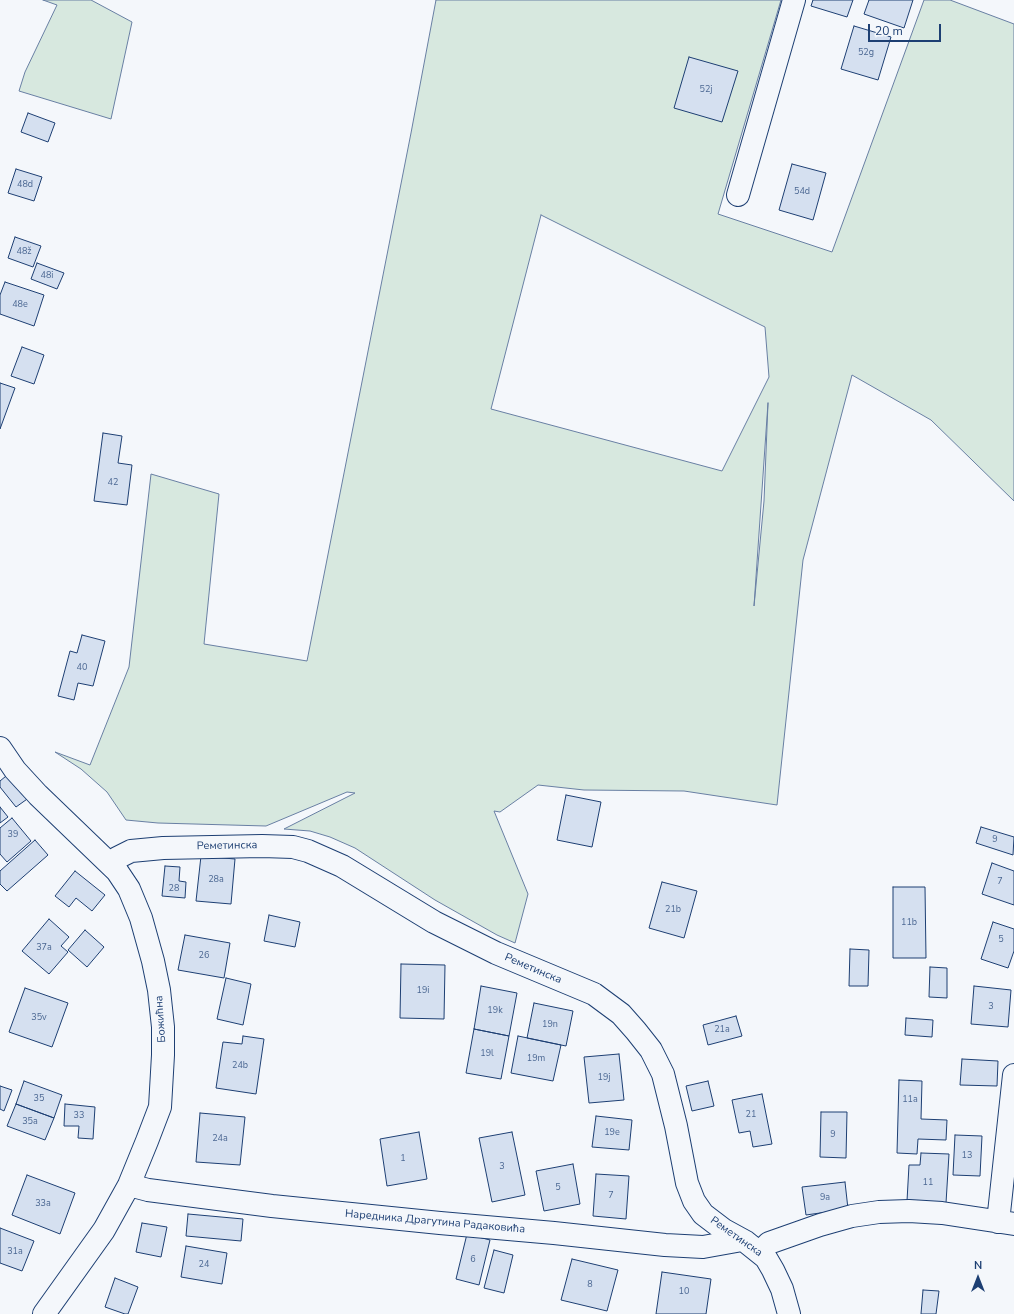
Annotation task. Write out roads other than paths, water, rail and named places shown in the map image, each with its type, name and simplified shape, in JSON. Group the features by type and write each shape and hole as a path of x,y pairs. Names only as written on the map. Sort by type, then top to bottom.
{"street":[{"path":"738,195 794,0"},
{"name":"Божићна","path":"0,748 15,770 38,795 117,871 129,889 141,918 153,961 159,990 163,1027 160,1107 129,1185 104,1230 44,1314"},
{"name":"Реметинска","path":"110,864 117,858 131,851 163,848 262,846 293,847 308,851 342,866 447,929 496,953 594,994 621,1014 651,1050 663,1074 688,1183 694,1202 703,1214 724,1230 751,1246 766,1258 782,1289 790,1314"},
{"path":"1006,1223 1014,1075"},
{"name":"Наредника Драгутина Радаковића","path":"129,1185 148,1190 272,1206 665,1245 703,1247 751,1246 769,1243 820,1225 852,1216 879,1212 909,1211 942,1213 1006,1223"}]}
